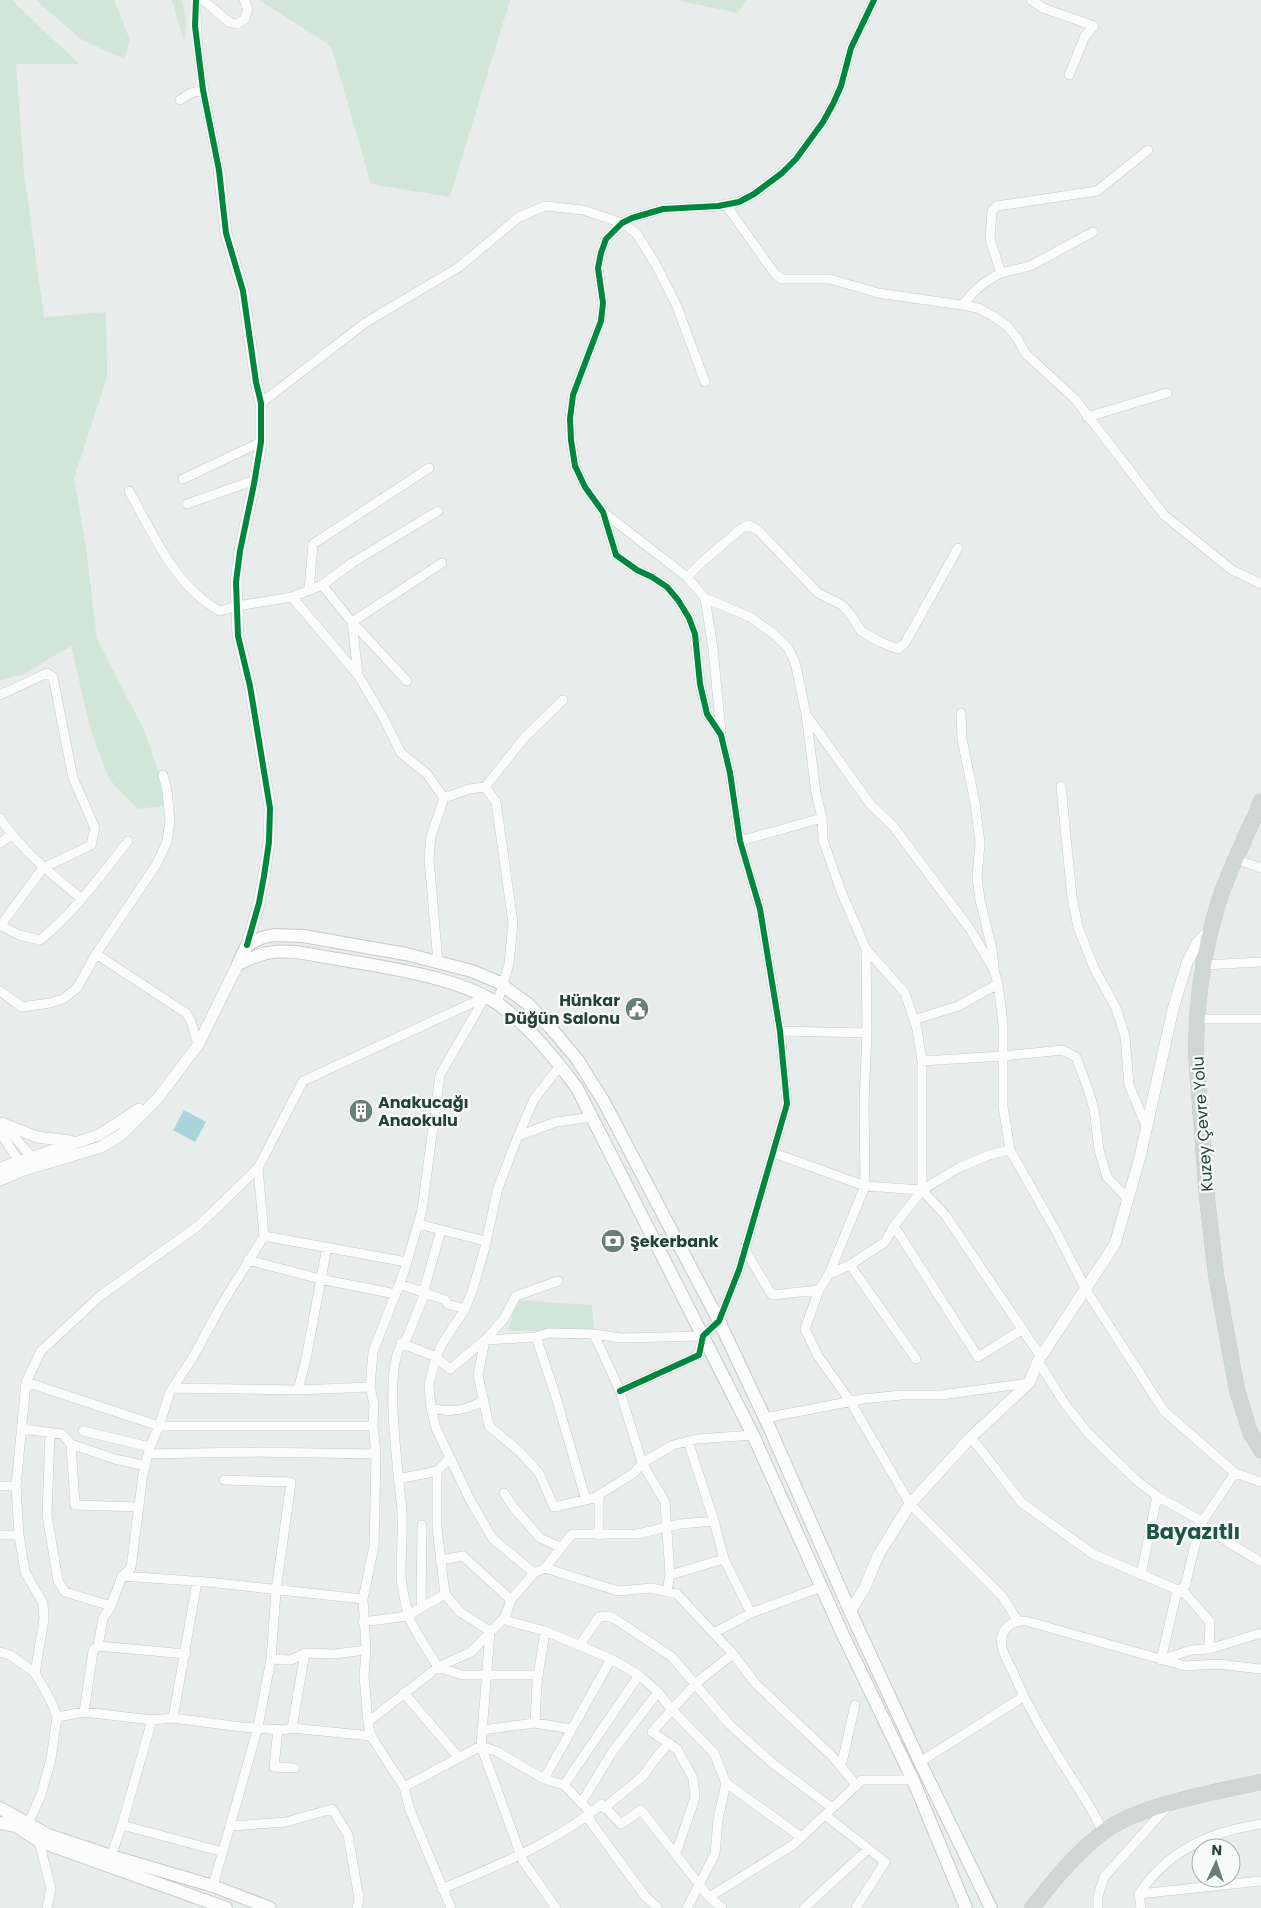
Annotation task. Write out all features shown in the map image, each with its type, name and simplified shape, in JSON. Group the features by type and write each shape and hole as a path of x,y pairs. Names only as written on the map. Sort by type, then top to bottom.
{"main road":[{"name":"Kuzey Çevre Yolu","path":"1261,801 1235,859 1217,907 1204,965 1197,1019 1196,1054 1207,1198 1216,1275 1237,1390 1250,1432 1261,1450"},
{"path":"238,964 246,945 261,938 274,935 302,936 406,954 472,971 498,982 528,1004 577,1059 604,1102 718,1321 920,1762 991,1908"},
{"path":"238,964 267,952 285,952 375,966 430,977 459,986 485,997 505,1009 538,1041 577,1088 753,1435 821,1587 913,1780 966,1908"},
{"path":"1032,1908 1062,1870 1103,1832 1124,1820 1170,1804 1261,1782"},
{"path":"0,1808 48,1836 213,1886 270,1908"},
{"path":"0,1823 16,1826 39,1841 199,1904 226,1908"}],"street":[{"path":"196,0 195,26 203,90 218,170 226,233 243,291 256,382 261,403 261,442 240,551 236,582 238,636 250,686 270,808 269,842 264,876 259,903 246,945"},
{"path":"203,0 229,22 237,24 244,20 247,14 248,7 244,0"},
{"path":"874,0 852,48 841,86 822,122 796,158 782,173 754,194 739,202 726,205 663,210 622,223 606,239 600,253 598,268 603,304 601,321 573,395 570,418 575,466 584,487 603,512 687,577 705,598 750,618 774,634 788,648 795,662 806,714 816,793 822,818 823,840 841,891 866,949 905,993 914,1020 922,1061 922,1190 946,1216 1023,1329 1065,1404 1088,1433 1136,1480 1157,1496 1198,1519 1200,1524 1261,1562"},
{"path":"1031,0 1043,8 1094,26 1085,36 1068,75"},
{"path":"180,100 191,93 203,90"},
{"path":"1001,273 990,239 992,211 997,206 1097,191 1148,150"},
{"path":"726,205 776,274 782,279 830,279 878,293 978,308 1007,326 1018,338 1026,354 1075,399 1164,515 1232,570 1261,584"},
{"path":"261,403 365,323 459,267 519,216 544,206 583,210 622,223 636,232 676,304 705,382"},
{"path":"963,305 976,290 1001,273 1030,266 1093,232"},
{"path":"1087,417 1167,393"},
{"path":"183,480 261,442"},
{"path":"309,590 313,544 429,468"},
{"path":"187,504 255,480"},
{"path":"129,491 175,572 208,604 220,610 292,597 322,585 352,563 438,511"},
{"path":"603,512 616,555 637,570 667,587 689,618 695,634 700,684 707,714 721,735"},
{"path":"687,577 742,528 750,525 758,530 818,593 842,605 852,615 861,631 880,642 898,649 905,643 958,548"},
{"path":"352,622 442,563"},
{"path":"322,585 352,622 407,682"},
{"path":"292,597 358,675 383,717 401,753 427,774 444,798"},
{"path":"620,1391 699,1355 703,1336 718,1321 745,1250 774,1153 786,1104 780,1031 760,909 740,841 730,773 721,735 713,649 705,598"},
{"path":"352,622 358,675"},
{"path":"0,695 47,673 53,677 73,778 94,828 92,845 43,868 0,925 19,934 40,940 56,928 82,899 128,841"},
{"path":"444,798 469,788 485,787 525,737 563,700"},
{"path":"961,713 962,739 975,803 980,842 977,877 980,900 992,949 1003,1024 1004,1106 1010,1150 1086,1290 1164,1411 1235,1473 1261,1482"},
{"path":"806,714 871,805 893,826 970,928 994,970"},
{"path":"0,991 22,1007 63,999 77,988 96,954 156,865 167,842 170,820 167,791 162,775"},
{"path":"1061,786 1072,897 1078,927 1094,968 1116,1008 1126,1036 1129,1084 1147,1129"},
{"path":"485,787 496,802 513,923 509,964 498,1004"},
{"path":"438,962 428,859 432,836 444,798"},
{"path":"0,818 11,835 43,868 82,899"},
{"path":"740,841 822,818"},
{"path":"0,843 11,835"},
{"path":"1235,859 1261,868"},
{"path":"850,1611 864,1589 879,1554 910,1504 971,1437 1029,1383 1040,1359 1115,1244 1129,1200 1147,1129 1173,1009 1187,963 1197,944 1212,927"},
{"path":"866,949 868,1033 864,1103 865,1186 805,1329 818,1356 850,1401 910,1504 1002,1596 1018,1621"},
{"path":"96,954 186,1013 191,1021 198,1046"},
{"path":"1204,965 1261,962"},
{"path":"35,1161 101,1147 122,1134 158,1098 198,1046 238,964"},
{"path":"914,1020 958,1006 998,984"},
{"path":"36,1673 44,1619 43,1603 25,1572 19,1535 16,1486 26,1382 41,1351 100,1296 198,1226 258,1168 303,1081 485,997"},
{"path":"451,1908 447,1903 410,1810 404,1787 371,1736 364,1676 366,1650 362,1599 374,1546 376,1454 374,1404 370,1387 373,1352 400,1284 422,1210 440,1076 485,997"},
{"path":"1197,1019 1261,1019"},
{"path":"780,1031 868,1033"},
{"path":"922,1061 1062,1050 1076,1057 1094,1109 1099,1150 1107,1177 1129,1200"},
{"path":"534,1573 493,1539 470,1500 436,1428 431,1408 430,1384 436,1357 442,1344 465,1309 484,1251 498,1188 518,1136 534,1099 560,1066"},
{"path":"0,1180 22,1166 99,1135 158,1098"},
{"path":"518,1136 556,1122 592,1117"},
{"path":"1,1126 37,1137 79,1142"},
{"path":"1,1126 35,1161"},
{"path":"1,1126 22,1166"},
{"path":"829,1274 850,1264 885,1242 894,1226 922,1190 958,1168 989,1155 1010,1150"},
{"path":"774,1153 865,1186 922,1190"},
{"path":"0,1168 22,1166"},
{"path":"84,1712 92,1651 98,1646 104,1618 111,1606 122,1576 131,1568 138,1508 149,1450 160,1426 170,1392 193,1357 222,1304 264,1236 258,1168"},
{"path":"418,1224 485,1241"},
{"path":"894,1226 978,1357 1023,1329"},
{"path":"441,1230 424,1290 425,1293 406,1340 401,1343 394,1363 393,1385 402,1525 401,1576 408,1616 438,1667 462,1675 538,1675"},
{"path":"264,1236 407,1262"},
{"path":"298,1390 306,1360 327,1247"},
{"path":"745,1250 772,1295 820,1290"},
{"path":"248,1260 320,1280 396,1294"},
{"path":"850,1264 916,1359"},
{"path":"401,1343 436,1357 450,1370 485,1340 503,1320 516,1296 558,1281"},
{"path":"400,1284 465,1309"},
{"path":"485,1340 536,1338 548,1333 594,1334 621,1338 703,1336"},
{"path":"594,1334 620,1391 642,1463 665,1502 670,1575 667,1591"},
{"path":"536,1338 555,1394 586,1500"},
{"path":"485,1340 478,1375 489,1426 520,1452 539,1472 554,1507 586,1500 598,1495 634,1473 642,1463 673,1445 697,1438 753,1435"},
{"path":"26,1382 160,1426 374,1426"},
{"path":"764,1418 850,1401 901,1395 941,1395 1029,1383"},
{"path":"173,1388 298,1390 370,1387"},
{"path":"431,1408 445,1412 474,1406 484,1400"},
{"path":"22,1429 62,1434 71,1444 115,1459 146,1466"},
{"path":"83,1431 149,1450 376,1454"},
{"path":"50,1433 47,1515 58,1581 65,1592 111,1606"},
{"path":"971,1437 1022,1503 1093,1554 1185,1593 1210,1622 1209,1649"},
{"path":"688,1441 714,1521 724,1559 751,1613"},
{"path":"71,1444 75,1505 138,1508"},
{"path":"398,1479 437,1471 450,1458"},
{"path":"437,1471 437,1528 445,1594 460,1612 490,1632"},
{"path":"1160,1660 1177,1591 1185,1586 1200,1524 1235,1473"},
{"path":"213,1886 258,1727 271,1660 276,1591 291,1482 224,1480"},
{"path":"0,1486 16,1486"},
{"path":"504,1494 540,1538 560,1547"},
{"path":"598,1495 599,1535"},
{"path":"1141,1575 1157,1496"},
{"path":"368,1722 438,1667 471,1652 505,1617 511,1600 534,1573 544,1568 572,1534 637,1534 680,1524 714,1521"},
{"path":"422,1525 422,1608"},
{"path":"0,1535 19,1535"},
{"path":"440,1560 463,1556 511,1600"},
{"path":"670,1575 724,1559"},
{"path":"544,1568 618,1591 651,1588 676,1594 733,1654 756,1684 833,1757 856,1785"},
{"path":"122,1576 362,1599"},
{"path":"174,1718 197,1582"},
{"path":"714,1633 751,1613 821,1587"},
{"path":"363,1622 408,1616 445,1594"},
{"path":"579,1646 599,1617 608,1616 672,1657 730,1725 828,1811 867,1850 885,1862 856,1908"},
{"path":"505,1617 508,1621 545,1631 611,1659 639,1675 658,1692 671,1709 714,1753 726,1783 801,1837"},
{"path":"1103,1832 1093,1812 1023,1697 1002,1648 1002,1635 1008,1625 1018,1621 1026,1621 1185,1666 1218,1664 1261,1669"},
{"path":"535,1723 538,1675 545,1631"},
{"path":"490,1632 481,1746 523,1861 556,1908"},
{"path":"1160,1660 1191,1650 1209,1649 1261,1633"},
{"path":"98,1646 186,1654"},
{"path":"271,1660 291,1660 305,1653 335,1654 366,1650"},
{"path":"0,1652 10,1655 36,1673 52,1703 57,1717 50,1759 41,1795 28,1824"},
{"path":"292,1728 305,1653"},
{"path":"676,1853 695,1798 693,1778 676,1749 652,1732 696,1683 733,1654"},
{"path":"544,1779 611,1659"},
{"path":"564,1785 639,1675"},
{"path":"580,1802 613,1751 658,1692"},
{"path":"404,1693 459,1758"},
{"path":"920,1762 1023,1697"},
{"path":"841,1767 855,1705"},
{"path":"57,1717 84,1712 152,1720 174,1718 242,1727 278,1730 292,1728 371,1736"},
{"path":"111,1856 122,1825 152,1720"},
{"path":"482,1730 535,1723 571,1730"},
{"path":"278,1730 274,1767 295,1768"},
{"path":"604,1808 643,1776 669,1743"},
{"path":"404,1787 481,1746 496,1751 544,1779 564,1785 580,1802 645,1896 658,1908"},
{"path":"709,1897 793,1845 862,1780 913,1780"},
{"path":"688,1908 716,1854 718,1820 726,1783"},
{"path":"442,1889 535,1848 589,1815 602,1804 621,1824 642,1810 701,1884 709,1897 722,1908"},
{"path":"1098,1908 1098,1896 1104,1877 1170,1804"},
{"path":"230,1826 286,1822 332,1808 348,1835 359,1899 357,1908"},
{"path":"1141,1908 1139,1894 1149,1879 1171,1858 1195,1842 1261,1824"},
{"path":"122,1825 223,1852"},
{"path":"39,1841 51,1889 47,1908"},
{"path":"804,1908 867,1850"},
{"path":"1139,1894 1261,1881"}],"green space":[{"path":"0,0 12,0 79,64 16,64 24,172 44,317 106,312 107,377 74,478 86,548 97,639 145,732 170,805 138,809 109,779 91,731 71,646 22,675 0,680"},
{"path":"36,0 114,0 130,40 124,59 82,40"},
{"path":"172,0 181,0 183,5 186,21 184,42"},
{"path":"259,0 510,0 450,197 371,184 331,46"},
{"path":"676,0 746,0 738,13"},
{"path":"517,1300 592,1305 594,1331 508,1331"}],"water":[{"path":"184,1110 206,1122 195,1142 173,1130"}],"cycle path":[{"path":"196,0 195,26 203,90 219,170 226,233 243,291 256,382 261,403 261,442 240,551 236,582 238,636 250,686 270,808 269,842 264,876 259,903 247,945"},
{"path":"620,1391 699,1355 703,1336 719,1321 739,1270 787,1104 780,1031 760,909 740,841 730,773 721,735 707,714 700,684 695,634 689,618 667,587 637,570 616,555 603,512 585,487 575,466 570,419 573,395 601,321 603,303 598,268 606,239 622,223 632,218 663,209 718,206 739,202 754,194 782,173 796,159 823,122 833,104 841,86 851,48 874,0"}],"place":[{"name":"Hünkar Düğün Salonu","path":"637,1009"},
{"name":"Anakucağı Anaokulu","path":"361,1111"},
{"name":"Şekerbank","path":"613,1241"}],"district":[{"name":"Bayazıtlı","path":"1193,1532"}]}
